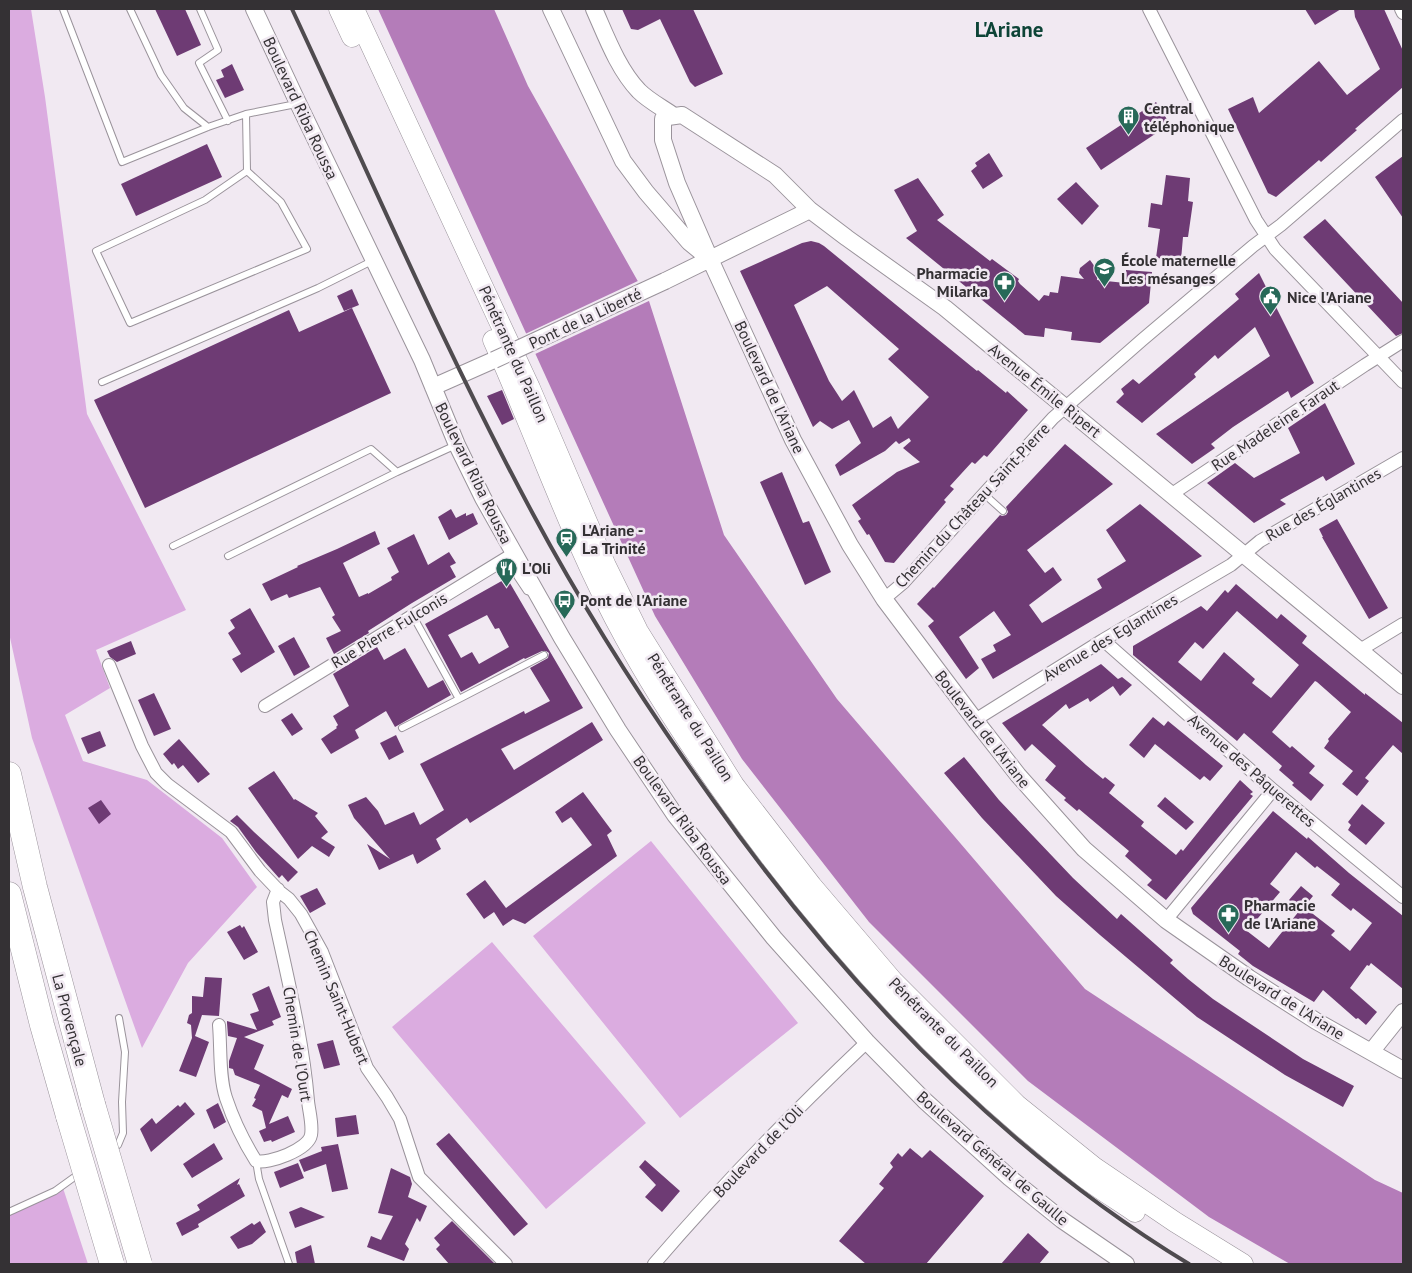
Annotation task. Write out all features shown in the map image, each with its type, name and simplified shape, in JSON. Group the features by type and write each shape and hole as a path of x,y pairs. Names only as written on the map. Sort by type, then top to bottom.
{"highway":[{"name":"La Provençale","path":"9,774 35,887 93,1104 140,1264"},
{"name":"La Provençale","path":"9,894 42,1025 112,1264"}],"main road":[{"name":"Pénétrante du Paillon","path":"339,9 426,192 518,396 591,571 625,639 722,794 801,896 881,992 941,1054 1007,1115 1087,1180 1217,1264"},
{"name":"Pénétrante du Paillon","path":"354,9 530,388 606,566 638,631 734,785 812,886 893,981 1017,1105 1094,1168 1175,1222 1243,1264"}],"street":[{"name":"Boulevard Riba Roussa","path":"254,9 422,360 457,445 483,498 536,594 618,730 675,815 768,930 867,1042"},
{"name":"Boulevard de l'Ariane","path":"551,9 623,161 646,192 689,242 710,259"},
{"path":"594,9 609,44 640,92 674,116"},
{"path":"1150,9 1256,220 1266,236 1275,249 1403,382"},
{"path":"1401,9 1403,13"},
{"name":"Avenue Émile Ripert","path":"674,116 682,115 775,175 810,210 945,308 1403,686"},
{"name":"Boulevard de l'Ariane","path":"674,116 663,119 663,140 677,183 793,440 850,545 884,599 975,720 1018,775 1078,842 1119,881 1166,920 1242,973 1316,1021 1403,1070"},
{"name":"Chemin du Château Saint-Pierre","path":"884,599 903,583 1053,418 1142,340 1403,120"},
{"name":"Pont de la Liberté","path":"433,386 666,281 810,210"},
{"name":"Rue Madeleine Faraut","path":"1172,494 1403,341"},
{"name":"Rue des Églantines","path":"1245,554 1260,541 1403,458"},
{"name":"Avenue des Eglantines","path":"975,720 1103,640 1231,565 1245,554"},
{"name":"Rue Pierre Fulconis","path":"265,706 412,616 516,558"},
{"path":"1360,650 1403,624"},
{"name":"Avenue des Pâquerettes","path":"1103,640 1273,790 1403,897"},
{"name":"Chemin Saint-Hubert","path":"109,665 142,746 156,773 231,832 260,871 289,899 301,914 322,952 367,1068 387,1096 400,1119 419,1177 506,1264"},
{"path":"1166,920 1273,790"},
{"name":"Chemin de l'Ourt","path":"256,1161 263,1162 294,1151 306,1144 311,1135 306,1080 273,902 278,889"},
{"path":"1371,1052 1403,1012"},
{"path":"219,1025 223,1083 226,1098 247,1146 256,1161"},
{"name":"Boulevard de l'Oli","path":"654,1264 697,1214 799,1106 867,1042"},
{"name":"Boulevard Général de Gaulle","path":"867,1042 924,1100 1010,1178 1062,1220 1126,1264"}],"lane":[{"path":"63,9 122,162 208,127 246,114 298,103"},
{"path":"130,9 160,75 184,108 208,127"},
{"path":"200,9 218,50 198,63 228,121"},
{"path":"246,114 247,171 281,202 307,249 130,323 96,251 205,200 247,171"},
{"path":"102,382 318,288 373,260"},
{"path":"228,556 397,472 457,445"},
{"path":"173,546 371,449 397,472"},
{"path":"983,493 1003,511"},
{"path":"412,616 459,699"},
{"path":"402,728 544,655"},
{"path":"102,1157 118,1145 123,1133 124,1052 119,1018"},
{"path":"256,1161 259,1179 289,1264"},
{"path":"9,1212 55,1191 94,1162"}],"shaded area":[{"path":"9,9 31,9 45,97 87,414 186,610 96,650 110,688 65,715 83,761 147,780 222,838 257,887 188,963 142,1048 32,738 9,633"},
{"path":"378,9 494,9 528,86 649,301 724,535 837,699 1085,989 1375,1180 1403,1193 1403,1264 1290,1264 1209,1217 1028,1081 869,922 742,759 655,616"},
{"path":"651,841 798,1023 680,1118 533,936"},
{"path":"492,942 646,1123 546,1209 392,1027"},
{"path":"62,1185 88,1264 9,1264 9,1209"}],"pier":[{"path":"640,280 651,300 533,355 523,335"}],"building":[{"path":"155,9 185,9 201,45 177,56"},
{"path":"622,9 693,9 723,74 695,87 690,82 660,19 638,30 631,29"},
{"path":"1305,9 1341,9 1315,25"},
{"path":"1354,9 1384,9 1403,51 1403,87 1321,162 1319,160 1276,197 1268,193 1228,109 1253,97 1259,113 1319,61 1347,95 1380,69 1355,17"},
{"path":"232,64 244,90 225,98 216,80 224,77 221,70"},
{"name":"Central téléphonique","path":"1156,102 1170,124 1101,170 1086,148"},
{"path":"207,144 222,177 136,216 121,184"},
{"path":"989,153 1003,176 983,189 971,171 977,166 975,163"},
{"path":"1403,156 1403,218 1375,177"},
{"path":"1166,175 1190,178 1188,201 1193,202 1188,237 1183,237 1181,260 1156,258 1160,229 1148,227 1151,203 1162,205"},
{"path":"918,178 944,215 937,220 990,261 992,259 1019,279 1020,284 1039,301 1044,295 1049,296 1050,292 1058,293 1061,276 1084,279 1079,273 1080,268 1090,260 1098,271 1097,280 1125,283 1126,270 1152,272 1149,303 1100,343 1071,340 1072,332 1045,328 1044,337 1025,335 906,238 917,231 894,190"},
{"path":"1076,182 1099,206 1082,225 1057,199"},
{"path":"1325,219 1403,303 1403,333 1396,336 1303,237"},
{"path":"811,241 824,246 977,371 1006,393 1007,391 1028,410 987,457 984,455 975,464 972,462 950,486 954,489 944,500 946,502 894,563 885,562 869,534 867,535 858,521 861,519 852,505 897,472 920,462 903,448 911,441 909,438 899,444 896,441 885,451 840,476 835,465 861,443 849,420 832,429 820,421 813,427 740,271 802,243","holes":["827,286 899,349 888,359 929,397 898,429 891,416 873,428 854,390 842,401 829,381 794,305"]},
{"path":"1259,273 1314,383 1291,398 1288,391 1233,427 1211,444 1215,448 1192,464 1156,434 1270,356 1255,327 1218,359 1215,355 1194,374 1196,377 1142,423 1116,402 1124,394 1121,389 1133,379 1139,384 1239,299 1235,294"},
{"path":"352,289 359,305 344,311 337,296"},
{"path":"352,308 391,393 145,508 94,400 289,310 299,332"},
{"path":"502,390 514,419 502,425 487,396"},
{"path":"1325,403 1355,464 1326,481 1323,476 1280,500 1286,504 1254,523 1207,483 1235,463 1254,478 1300,453 1288,428"},
{"path":"1065,444 1113,484 1027,550 1045,573 1053,567 1062,580 1029,605 1042,623 1102,588 1097,579 1126,561 1106,530 1140,504 1202,556 993,679 981,659 996,651 993,645 1011,635 994,611 959,637 979,668 966,679 928,626 934,621 917,604 934,588 1000,515 1006,515 1008,512 1006,507"},
{"path":"782,472 803,523 809,521 831,572 805,585 760,482"},
{"path":"451,509 456,518 466,513 466,516 473,513 478,524 449,540 438,517"},
{"path":"1337,519 1388,608 1369,619 1319,529"},
{"path":"375,531 380,544 343,563 359,597 392,580 391,577 399,572 387,548 414,534 428,565 449,552 456,563 450,566 456,577 334,654 326,638 341,631 332,617 335,615 320,587 289,598 287,594 271,601 262,584"},
{"path":"507,578 583,708 501,749 514,770 592,722 603,740 470,823 467,818 436,839 441,849 417,864 413,854 379,870 367,844 390,859 354,818 348,805 366,797 378,811 385,825 414,812 420,825 444,810 420,764 524,711 525,714 550,701 530,668 548,658 549,653 546,651 524,658 461,692 425,624","holes":["487,615 495,629 499,628 509,647 479,664 472,652 461,658 448,635"]},
{"path":"1236,584 1277,619 1281,614 1307,636 1302,643 1365,695 1365,693 1403,723 1403,754 1393,745 1365,778 1369,781 1357,796 1342,784 1353,771 1324,748 1329,741 1328,739 1351,712 1317,682 1315,681 1272,732 1315,766 1309,773 1324,785 1311,801 1292,785 1294,783 1279,770 1282,766 1244,733 1237,741 1133,655 1133,646 1201,606 1207,611 1225,590 1228,593","holes":["1237,611 1299,665 1271,698 1252,683 1255,679 1224,652 1201,681 1178,662 1195,642 1203,649"]},
{"path":"250,608 275,652 241,673 232,659 241,654 228,633 235,628 230,620"},
{"path":"294,637 310,667 294,676 278,646"},
{"path":"131,641 136,654 117,662 110,657 107,651"},
{"path":"377,647 384,660 405,648 428,688 443,680 451,695 395,727 386,711 355,730 359,738 331,754 321,739 337,728 338,725 333,716 349,706 333,674"},
{"path":"1101,664 1118,679 1122,677 1132,685 1120,696 1113,686 1090,702 1088,698 1069,709 1066,704 1042,725 1103,779 1105,777 1115,785 1109,793 1144,822 1141,826 1176,855 1181,849 1183,851 1240,780 1253,792 1250,794 1253,796 1166,900 1147,885 1152,880 1125,856 1129,851 1079,809 1077,811 1064,800 1066,798 1045,780 1056,766 1032,744 1025,751 1002,723"},
{"path":"154,693 171,729 154,736 138,700"},
{"path":"292,713 303,729 292,736 281,720"},
{"path":"1153,717 1164,726 1168,721 1223,766 1210,781 1204,776 1200,780 1155,744 1144,758 1129,745"},
{"path":"100,731 106,746 88,754 81,738"},
{"path":"396,735 404,752 389,760 380,743"},
{"path":"179,739 210,774 198,783 183,765 178,769 163,754"},
{"path":"964,757 999,800 1073,878 1117,919 1121,914 1173,960 1170,963 1188,979 1213,999 1303,1059 1354,1086 1343,1107 1285,1075 1197,1017 1056,896 982,818 944,773"},
{"path":"274,771 294,800 318,813 315,816 328,832 321,838 335,847 329,857 312,846 298,859 248,788"},
{"path":"583,792 612,831 607,835 617,856 525,924 513,919 503,926 494,912 484,919 466,894 485,880 506,908 592,845 571,817 562,823 555,812"},
{"path":"1165,797 1194,822 1186,830 1157,806"},
{"path":"101,800 111,814 99,824 88,808"},
{"path":"1362,804 1385,823 1366,845 1348,830 1351,825 1348,822"},
{"path":"1273,811 1307,839 1308,837 1403,916 1403,989 1371,963 1369,966 1367,965 1350,988 1377,1012 1366,1025 1358,1018 1356,1019 1323,990 1314,1002 1253,966 1238,954 1240,951 1193,914 1191,908","holes":["1296,852 1315,868 1317,866 1340,884 1331,895 1351,911 1353,908 1372,923 1350,951 1331,935 1335,931 1304,907 1313,896 1301,886 1289,900 1300,910 1269,948 1247,931 1280,892 1270,884"]},
{"path":"237,815 298,872 288,882 282,875 279,878 256,852 238,827 230,821"},
{"path":"317,888 326,904 310,913 300,896"},
{"path":"240,925 242,928 244,926 258,952 244,960 227,932"},
{"path":"205,977 222,978 219,1016 202,1015 195,1036 209,1042 196,1077 179,1071 192,1038 191,1025 187,1023 189,1015 192,1013 192,996 203,997"},
{"path":"269,986 281,1017 272,1021 274,1025 244,1037 264,1045 254,1069 292,1089 288,1098 282,1095 269,1124 288,1116 295,1132 272,1142 271,1140 264,1142 259,1131 266,1128 262,1111 252,1106 260,1085 235,1075 233,1069 229,1068 229,1061 237,1038 228,1036 227,1021 257,1030 250,1014 259,1011 252,994"},
{"path":"333,1040 340,1065 324,1069 317,1044"},
{"path":"185,1102 195,1114 151,1152 140,1129 152,1118 156,1124 178,1105 180,1107"},
{"path":"218,1103 226,1122 214,1129 206,1110"},
{"path":"356,1115 359,1134 337,1137 335,1118"},
{"path":"449,1133 528,1224 514,1236 436,1144"},
{"path":"214,1143 223,1159 192,1178 183,1164"},
{"path":"338,1144 348,1189 332,1192 326,1164 304,1172 299,1160 322,1151 321,1147"},
{"path":"910,1148 922,1158 930,1150 984,1196 926,1264 866,1264 839,1241 884,1188 879,1184 893,1167 890,1163 898,1153 902,1157"},
{"path":"645,1160 680,1191 662,1212 645,1197 656,1185 639,1167"},
{"path":"298,1163 304,1178 280,1188 274,1172"},
{"path":"391,1168 410,1177 412,1184 408,1197 427,1206 420,1222 417,1218 405,1244 409,1249 404,1261 367,1247 371,1236 381,1240 393,1216 378,1213"},
{"path":"240,1178 237,1185 239,1184 245,1196 198,1224 199,1227 182,1236 176,1223 200,1210 197,1205"},
{"path":"301,1207 325,1217 295,1228 289,1212"},
{"path":"260,1221 266,1232 252,1244 238,1249 230,1237 252,1223 254,1225"},
{"path":"452,1221 495,1264 449,1264 436,1249 440,1245 434,1238"},
{"path":"1028,1233 1049,1252 1039,1264 1001,1264"},
{"path":"311,1245 315,1264 297,1264 295,1252"}],"railway":[{"path":"292,9 438,326 500,452 553,551 618,660 713,800 762,867 815,932 869,995 927,1056 988,1114 1052,1168 1119,1218 1189,1264"}],"place":[{"name":"Central téléphonique","path":"1128,136"},
{"name":"École maternelle Les mésanges","path":"1105,288"},
{"name":"Pharmacie Milarka","path":"1004,301"},
{"name":"Nice l'Ariane","path":"1271,316"},
{"name":"L'Ariane - La Trinité","path":"566,558"},
{"name":"L'Oli","path":"506,587"},
{"name":"Pont de l'Ariane","path":"564,619"},
{"name":"Pharmacie de l'Ariane","path":"1228,933"}],"district":[{"name":"L'Ariane","path":"1009,29"}]}
